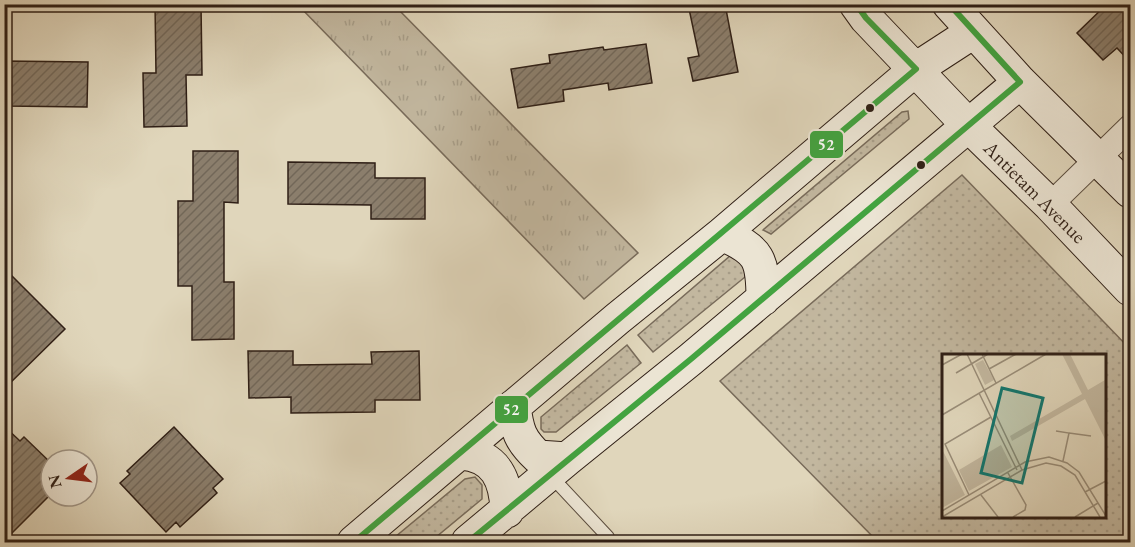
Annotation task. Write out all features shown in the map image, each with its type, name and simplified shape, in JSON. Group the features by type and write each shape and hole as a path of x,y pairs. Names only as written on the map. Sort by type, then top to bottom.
{"street":[{"path":"949,4 1020,82 1131,191"},
{"name":"Antietam Avenue","path":"868,6 916,69 968,125 1131,289"},
{"path":"354,543 916,69 973,32"},
{"path":"468,543 763,299 1020,82"},
{"path":"1050,205 1131,128"},
{"path":"722,234 743,243 755,253 763,274 763,299"},
{"path":"514,406 517,430 525,445 538,457 558,467"},
{"path":"462,453 475,454 486,460 498,473 506,492 507,511"}],"lane":[{"path":"558,467 608,537"}],"green space":[{"path":"298,5 394,5 638,253 584,299"},
{"path":"908,111 909,119 771,234 763,230 902,112"},
{"path":"962,175 1130,349 1130,542 878,542 720,381"},
{"path":"730,256 745,263 745,277 653,352 638,335"},
{"path":"627,345 641,363 556,432 544,432 541,429 541,417"},
{"path":"475,477 482,485 482,499 430,542 389,542 465,479"}],"building":[{"path":"155,4 201,4 202,75 186,75 187,126 144,127 143,73 156,73"},
{"path":"688,4 725,4 738,72 693,81 688,58 699,56"},
{"path":"1107,4 1131,4 1131,63 1117,48 1103,60 1077,33"},
{"path":"646,44 652,83 609,90 608,83 563,90 564,101 518,108 511,69 550,63 549,55 603,47 604,50"},
{"path":"4,61 88,62 87,107 5,106"},
{"path":"193,151 238,151 238,203 224,202 224,282 234,282 234,339 192,340 192,286 178,286 178,201 193,201"},
{"path":"288,162 375,163 375,178 425,178 425,219 371,219 371,205 288,204"},
{"path":"4,268 65,329 4,389"},
{"path":"248,351 293,351 293,365 372,364 371,352 419,351 420,400 375,400 375,412 291,413 291,397 249,398"},
{"path":"4,426 20,441 24,437 39,451 39,506 4,541"},
{"path":"174,427 223,479 213,488 217,493 180,527 176,522 166,532 120,483 130,474 127,471"}],"transit line":[{"name":"52","path":"354,542 916,69 866,18 856,4"},
{"name":"52","path":"468,542 691,359 1020,82 949,4"}]}
